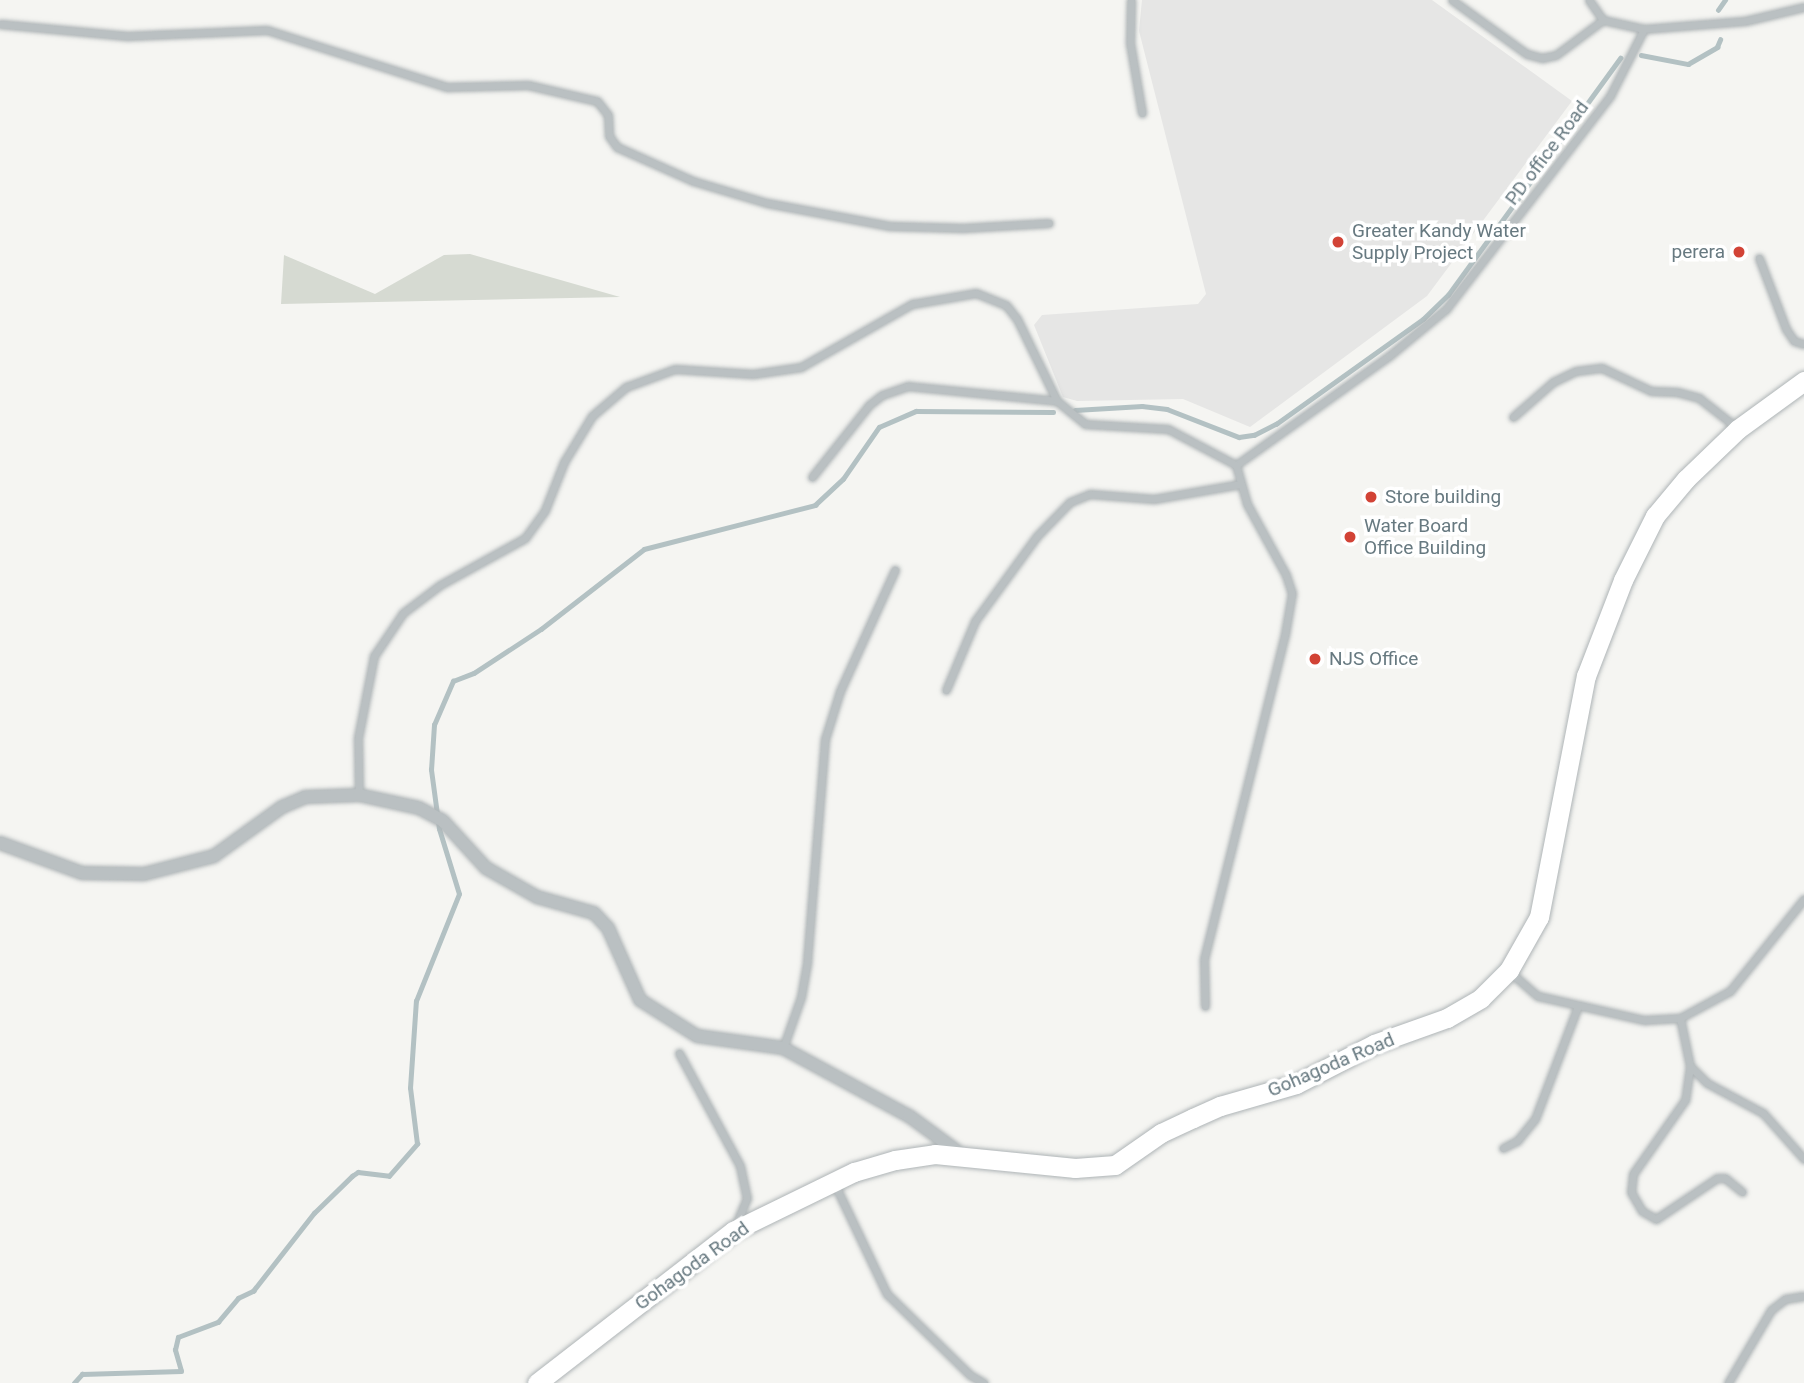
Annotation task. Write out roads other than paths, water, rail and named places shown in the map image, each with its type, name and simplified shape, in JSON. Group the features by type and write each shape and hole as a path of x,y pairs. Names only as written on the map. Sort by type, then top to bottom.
{"main road":[{"name":"Gohagoda Road","path":"537,1383 733,1231 833,1181 895,1160 935,1154 1063,1168 1088,1169 1115,1165 1161,1133 1220,1106 1296,1084 1374,1044 1447,1018 1481,998 1509,970 1539,917 1558,832 1580,698 1623,580 1655,516 1686,479 1738,429 1804,381"}],"street":[{"path":"1131,0 1130,43 1142,113"},
{"path":"1452,0 1527,54 1542,58 1556,55 1603,20"},
{"path":"1589,0 1603,20 1644,29 1745,21 1804,7"},
{"path":"0,24 128,36 267,30 447,87 528,85 597,101 608,114 609,136 617,147 693,181 767,203 890,226 963,228 1048,223"},
{"name":"PD office Road","path":"1236,465 1389,356 1446,309 1610,96 1644,29"},
{"path":"1759,258 1786,329 1794,341 1804,344"},
{"path":"359,795 358,737 374,656 403,613 440,584 525,538 545,510 564,462 592,416 626,387 675,369 753,374 801,367 912,304 975,293 1006,305 1017,319 1057,401 1085,424 1168,429 1236,465 1247,505 1286,575 1292,593 1285,634 1204,958 1205,1006"},
{"path":"1513,417 1553,382 1576,371 1602,368 1651,391 1677,391 1699,398 1738,429"},
{"path":"812,477 869,405 881,395 908,386 1057,401"},
{"path":"946,690 975,621 1037,536 1070,502 1090,494 1154,499 1241,484"},
{"path":"783,1048 801,997 807,962 825,739 840,691 895,570"},
{"path":"0,843 82,873 144,874 214,856 282,807 305,797 359,795 419,808 443,821 486,868 537,897 594,914 608,928 640,1000 697,1036 783,1048 909,1116 961,1155"},
{"path":"1509,970 1538,996 1644,1020 1680,1018 1730,991 1804,899"},
{"path":"1503,1148 1517,1141 1535,1119 1578,1006"},
{"path":"1680,1018 1690,1066 1685,1100 1633,1174 1631,1192 1642,1211 1656,1219 1717,1178 1726,1178 1742,1192"},
{"path":"679,1053 740,1166 747,1198 733,1231"},
{"path":"1690,1066 1707,1083 1763,1113 1804,1159"},
{"path":"833,1181 887,1294 970,1375 984,1383"},
{"path":"1728,1383 1771,1310 1785,1299 1804,1296"}],"waterway":[{"path":"1718,10 1725,0"},
{"path":"1641,55 1688,64 1717,47 1720,40"},
{"path":"1075,410 1142,406 1167,409 1239,437 1254,435 1276,424 1423,319 1448,295 1620,58"},
{"path":"74,1383 82,1374 181,1371 175,1350 178,1337 218,1322 238,1298 253,1291 314,1213 352,1176 358,1172 389,1176 417,1144 410,1088 416,1001 459,894 439,829 431,770 434,725 453,681 474,673 541,629 644,549 815,505 843,479 879,427 916,411 1053,412"}],"place":[{"name":"Greater Kandy Water Supply Project","path":"1338,242"},
{"name":"perera","path":"1739,252"},
{"name":"Store building","path":"1371,497"},
{"name":"Water Board Office Building","path":"1350,537"},
{"name":"NJS Office","path":"1315,659"}]}
